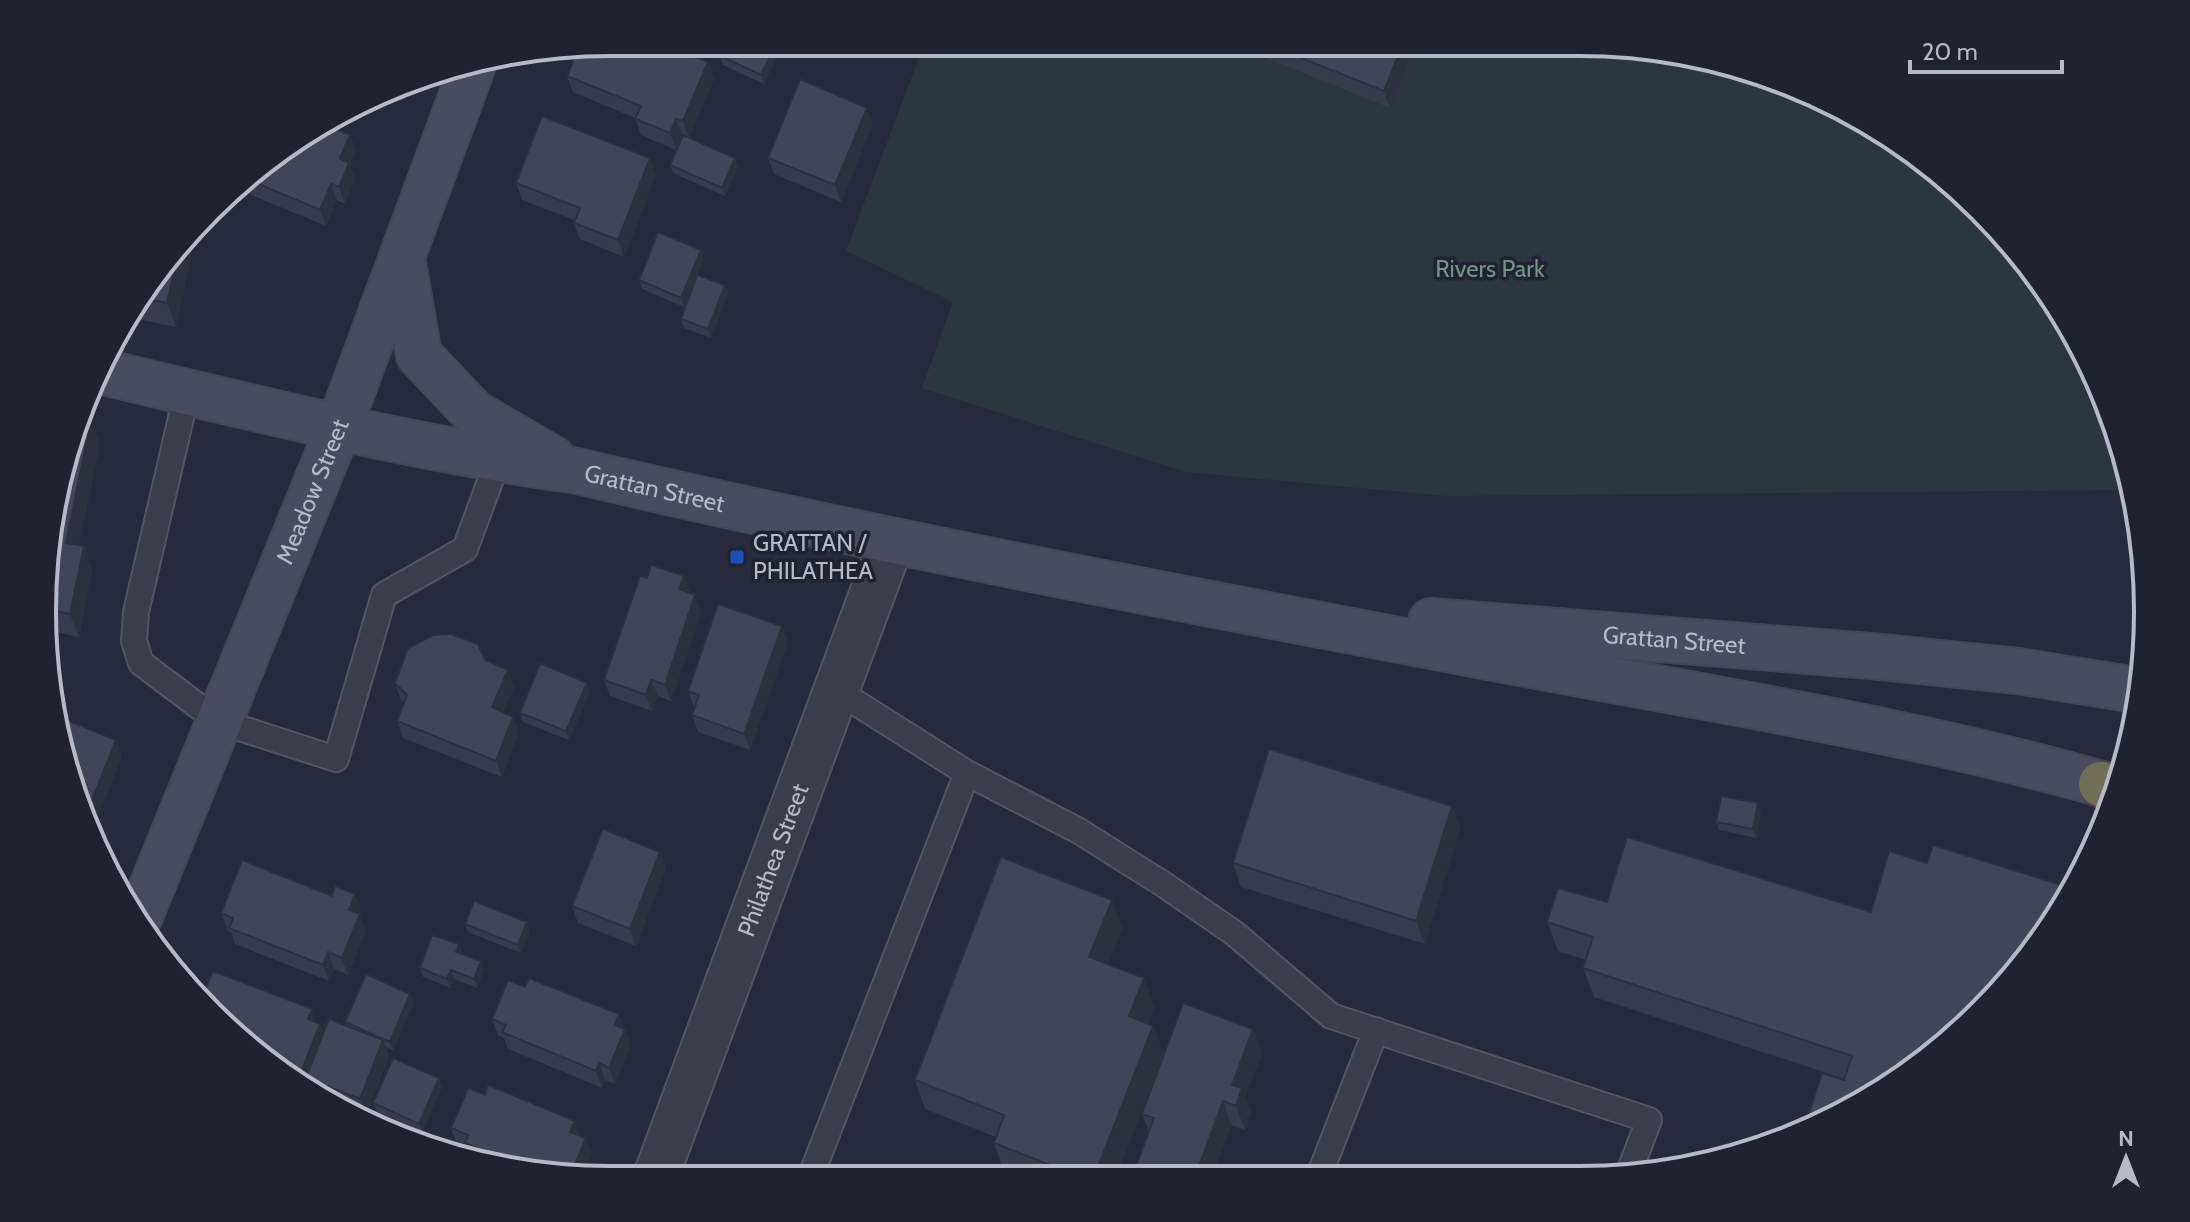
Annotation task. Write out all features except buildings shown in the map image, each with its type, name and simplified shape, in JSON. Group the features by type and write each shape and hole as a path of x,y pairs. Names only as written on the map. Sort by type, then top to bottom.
{"main road":[{"name":"Meadow Street","path":"143,908 339,427 469,74"},
{"path":"402,254 419,355 474,413 573,470"},
{"name":"Grattan Street","path":"110,374 339,427 498,460 573,470 891,543 1883,732 2074,775 2106,786"},
{"name":"Grattan Street","path":"1205,603 1871,656 2018,671 2128,689"}],"street":[{"name":"Philathea Street","path":"660,1166 891,543"}],"lane":[{"path":"187,392 136,612 134,641 141,663 218,721 336,759 384,595 465,549 498,460"},
{"path":"836,690 967,773 1079,831 1163,884 1234,933 1331,1016 1649,1120 1633,1163"},
{"path":"815,1166 967,773"},
{"path":"1323,1166 1376,1030"}],"green space":[{"name":"Rivers Park","path":"920,56 1579,56 1615,57 1687,67 1757,85 1857,130 1917,171 1971,219 2019,273 2060,334 2092,399 2120,490 1447,496 1186,472 922,388 953,302 846,251"}],"place":[{"name":"GRATTAN / PHILATHEA","path":"737,557"}]}
